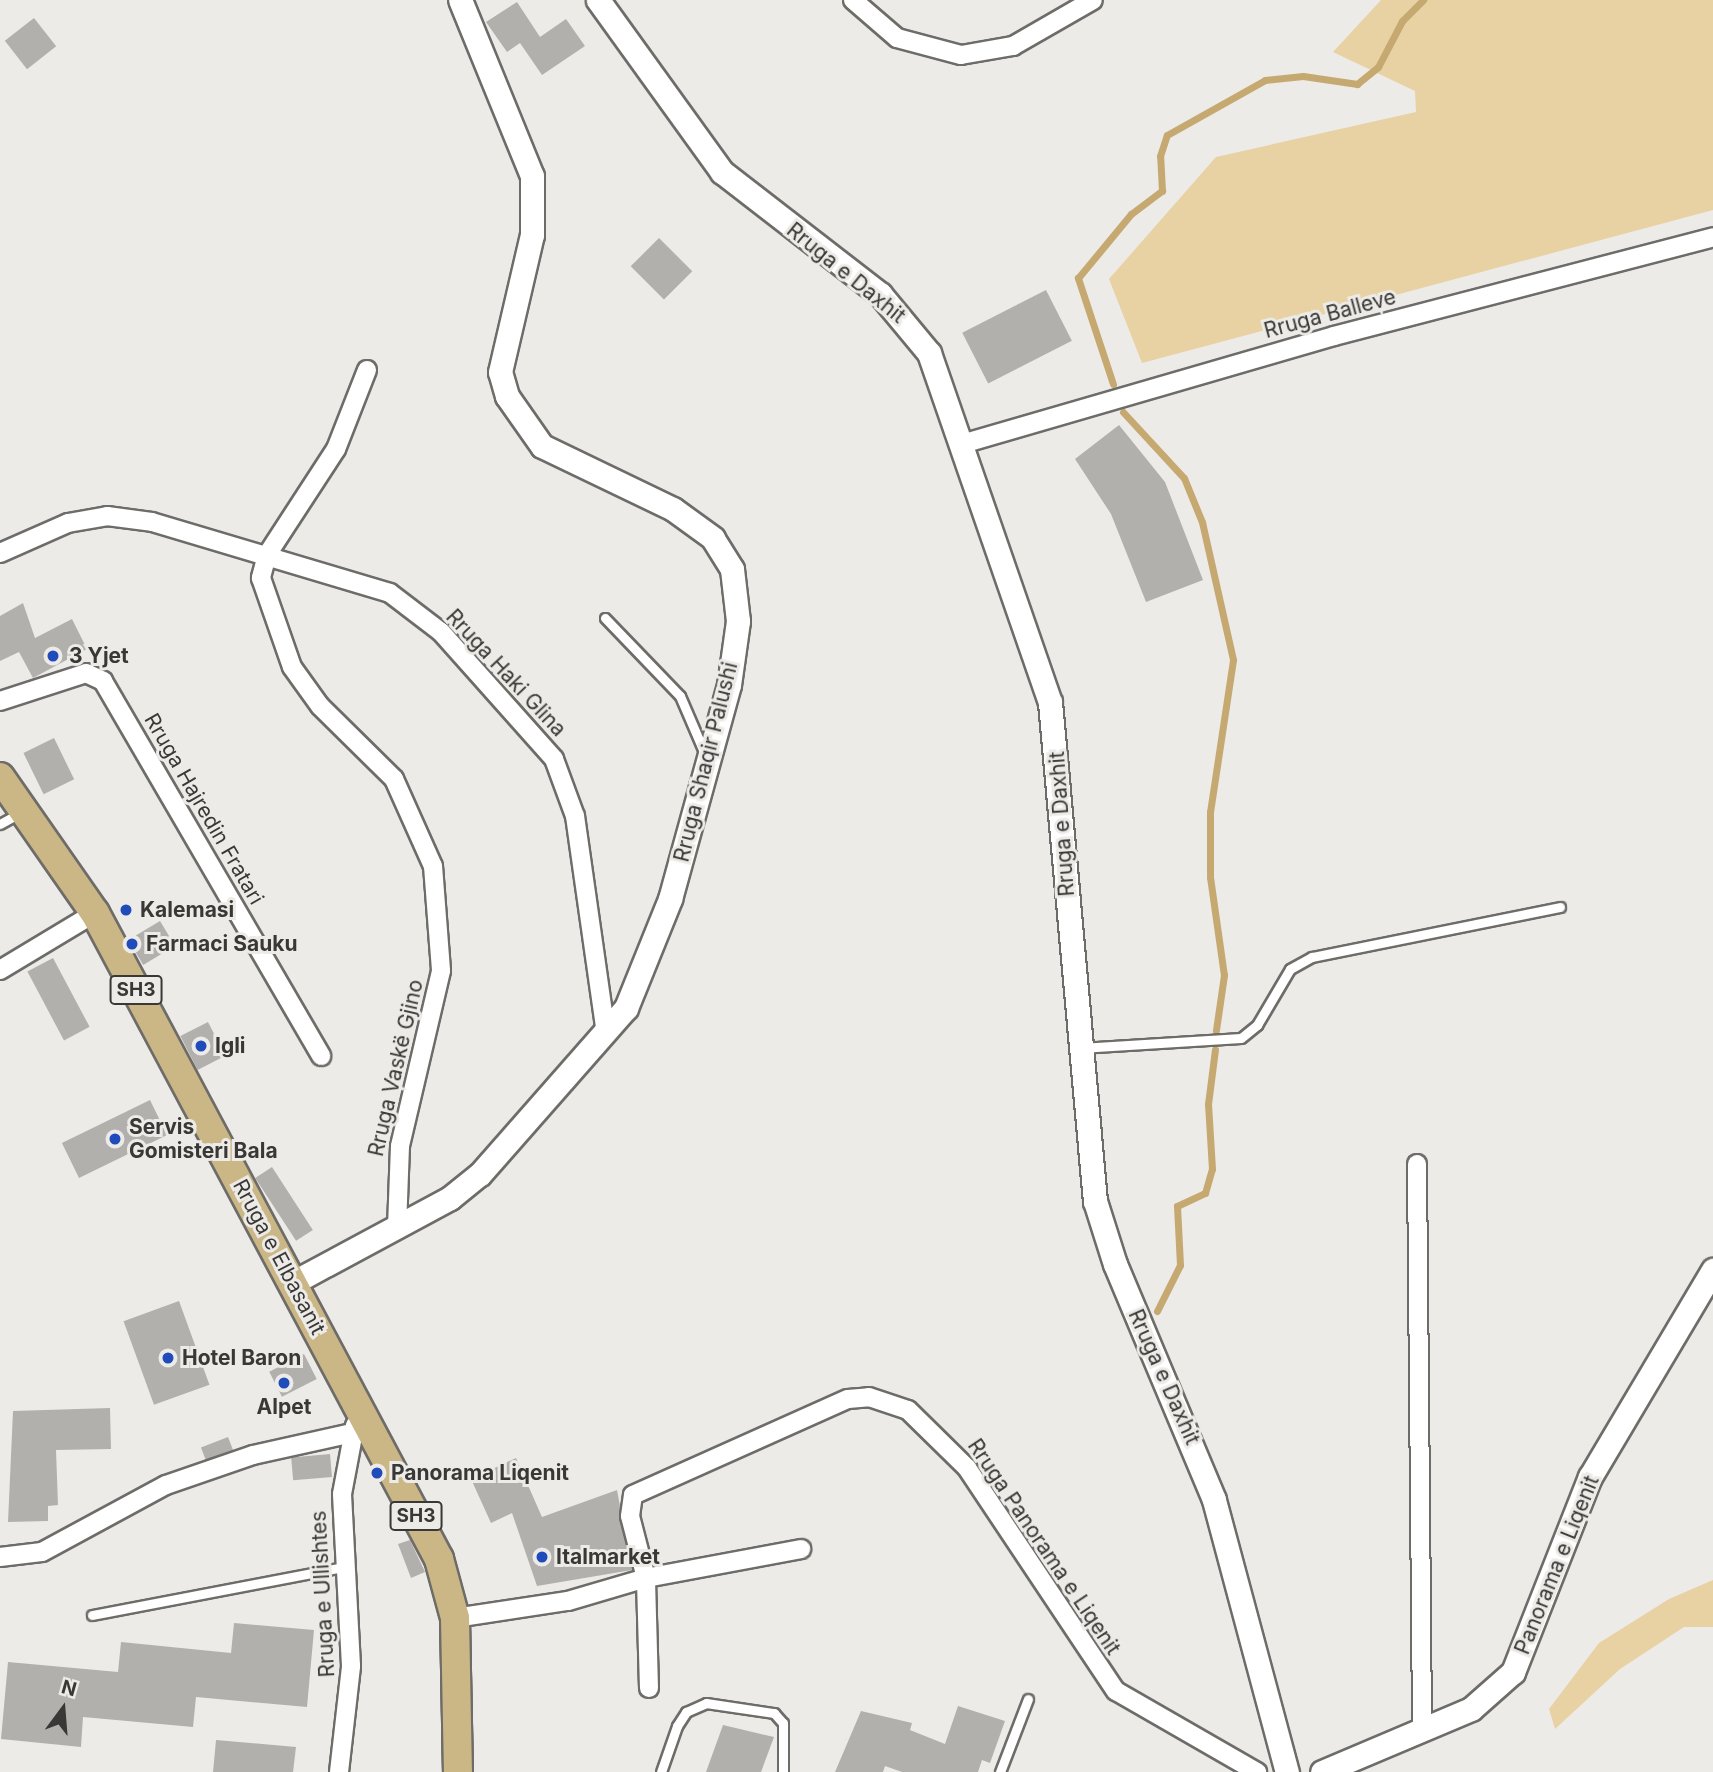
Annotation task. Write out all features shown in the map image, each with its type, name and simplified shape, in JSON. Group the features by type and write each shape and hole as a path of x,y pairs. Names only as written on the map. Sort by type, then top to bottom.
{"main road":[{"name":"Rruga e Elbasanit","path":"0,776 27,809 95,913 294,1282 355,1424 439,1559 455,1618 458,1772"}],"street":[{"name":"Rruga Shaqir Palushi","path":"294,1282 397,1228 480,1174 606,1035 646,969 708,762 738,621 732,569 698,523 560,457 520,423 500,372 532,235 532,176 460,0"},
{"name":"Rruga e Daxhit","path":"598,0 722,172 880,294 917,331 962,443 1049,702 1079,1048 1104,1232 1214,1500 1287,1772"},
{"path":"853,0 898,38 961,55 1013,46 1093,0"},
{"name":"Rruga Balleve","path":"962,443 1334,336 1713,237"},
{"name":"Rruga Vaskë Gjino","path":"367,370 336,449 267,555 264,594 292,667 320,706 394,779 433,866 441,971 400,1146 397,1228"},
{"name":"Rruga Haki Glina","path":"0,553 68,523 107,516 267,555 390,593 443,634 538,734 554,759 575,816 606,1035"},
{"name":"Rruga Hajredin Fratari","path":"0,701 86,673 103,681 321,1056"},
{"path":"0,970 95,913"},
{"path":"1417,1164 1422,1731"},
{"name":"Panorama e Liqenit","path":"1322,1772 1471,1709 1513,1672 1590,1478 1713,1270"},
{"name":"Rruga Panorama e Liqenit","path":"649,1688 646,1578 630,1516 633,1495 848,1399 888,1401 924,1422 967,1468 1116,1691 1258,1772"},
{"path":"0,1556 54,1547 166,1485 355,1424"},
{"name":"Rruga e Ullishtes","path":"340,1772 351,1666 343,1567 344,1459 355,1424"},
{"path":"455,1618 568,1601 646,1578 801,1549"}],"lane":[{"path":"605,618 680,696 708,762"},
{"path":"0,824 27,809"},
{"path":"1079,1048 1241,1038 1257,1025 1281,981 1300,962 1560,907"},
{"path":"92,1615 343,1567"},
{"path":"1000,1772 1028,1699"},
{"path":"661,1772 682,1719 706,1703 774,1713 783,1723 783,1772"}],"shaded area":[{"path":"1381,0 1713,0 1713,210 1142,363 1109,279 1216,157 1416,112 1415,91 1333,52"},
{"path":"1713,1580 1713,1627 1684,1627 1620,1669 1555,1729 1549,1709 1599,1643 1669,1599"}],"building":[{"path":"517,2 540,37 566,19 585,46 542,75 520,43 507,52 486,22"},
{"path":"34,18 56,46 27,69 5,41"},
{"path":"659,238 692,271 664,300 631,266"},
{"path":"1046,290 1072,341 988,383 962,333"},
{"path":"1119,425 1165,482 1203,580 1146,602 1111,514 1075,459"},
{"path":"23,603 35,638 72,619 87,649 33,678 19,652 0,661 0,616"},
{"path":"54,738 74,779 44,794 23,753"},
{"path":"160,921 175,946 143,965 128,940"},
{"path":"53,958 90,1027 64,1040 27,972"},
{"name":"Igli","path":"208,1022 225,1056 198,1070 180,1036"},
{"name":"Servis Gomisteri Bala","path":"150,1100 167,1135 79,1178 62,1143"},
{"path":"272,1167 313,1230 296,1241 255,1178"},
{"name":"Hotel Baron","path":"179,1301 209,1385 154,1405 124,1321"},
{"path":"304,1354 317,1379 282,1397 269,1372"},
{"path":"110,1408 111,1449 56,1450 58,1505 48,1506 48,1521 8,1522 13,1411"},
{"path":"228,1437 233,1450 206,1460 201,1447"},
{"path":"330,1454 332,1477 293,1480 291,1457"},
{"path":"516,1458 542,1517 617,1490 632,1570 537,1586 512,1513 491,1523 471,1479"},
{"path":"410,1540 425,1572 411,1578 398,1544"},
{"path":"234,1623 314,1630 307,1707 196,1697 193,1727 83,1717 81,1747 1,1739 8,1662 118,1672 121,1642 231,1653"},
{"path":"958,1706 1005,1721 990,1763 982,1760 978,1772 902,1772 885,1766 883,1772 835,1772 861,1711 912,1723 910,1730 945,1744"},
{"path":"723,1725 774,1737 761,1772 706,1772"},
{"path":"216,1740 296,1747 293,1772 213,1772"}],"waterway":[{"path":"1113,384 1078,278 1131,214 1162,191 1160,156 1167,135 1265,80 1303,76 1357,84 1378,67 1402,21 1423,0"},
{"path":"1123,412 1184,478 1202,522 1233,660 1210,812 1210,877 1224,975 1216,1030"},
{"path":"1157,1311 1180,1265 1177,1206 1205,1193 1212,1169 1208,1104 1215,1049"}],"place":[{"name":"3 Yjet","path":"53,656"},
{"name":"Kalemasi","path":"126,910"},
{"name":"Farmaci Sauku","path":"132,944"},
{"name":"Igli","path":"201,1046"},
{"name":"Servis Gomisteri Bala","path":"115,1139"},
{"name":"Hotel Baron","path":"168,1358"},
{"name":"Alpet","path":"284,1383"},
{"name":"Panorama Liqenit","path":"377,1473"},
{"name":"Italmarket","path":"542,1557"}]}
